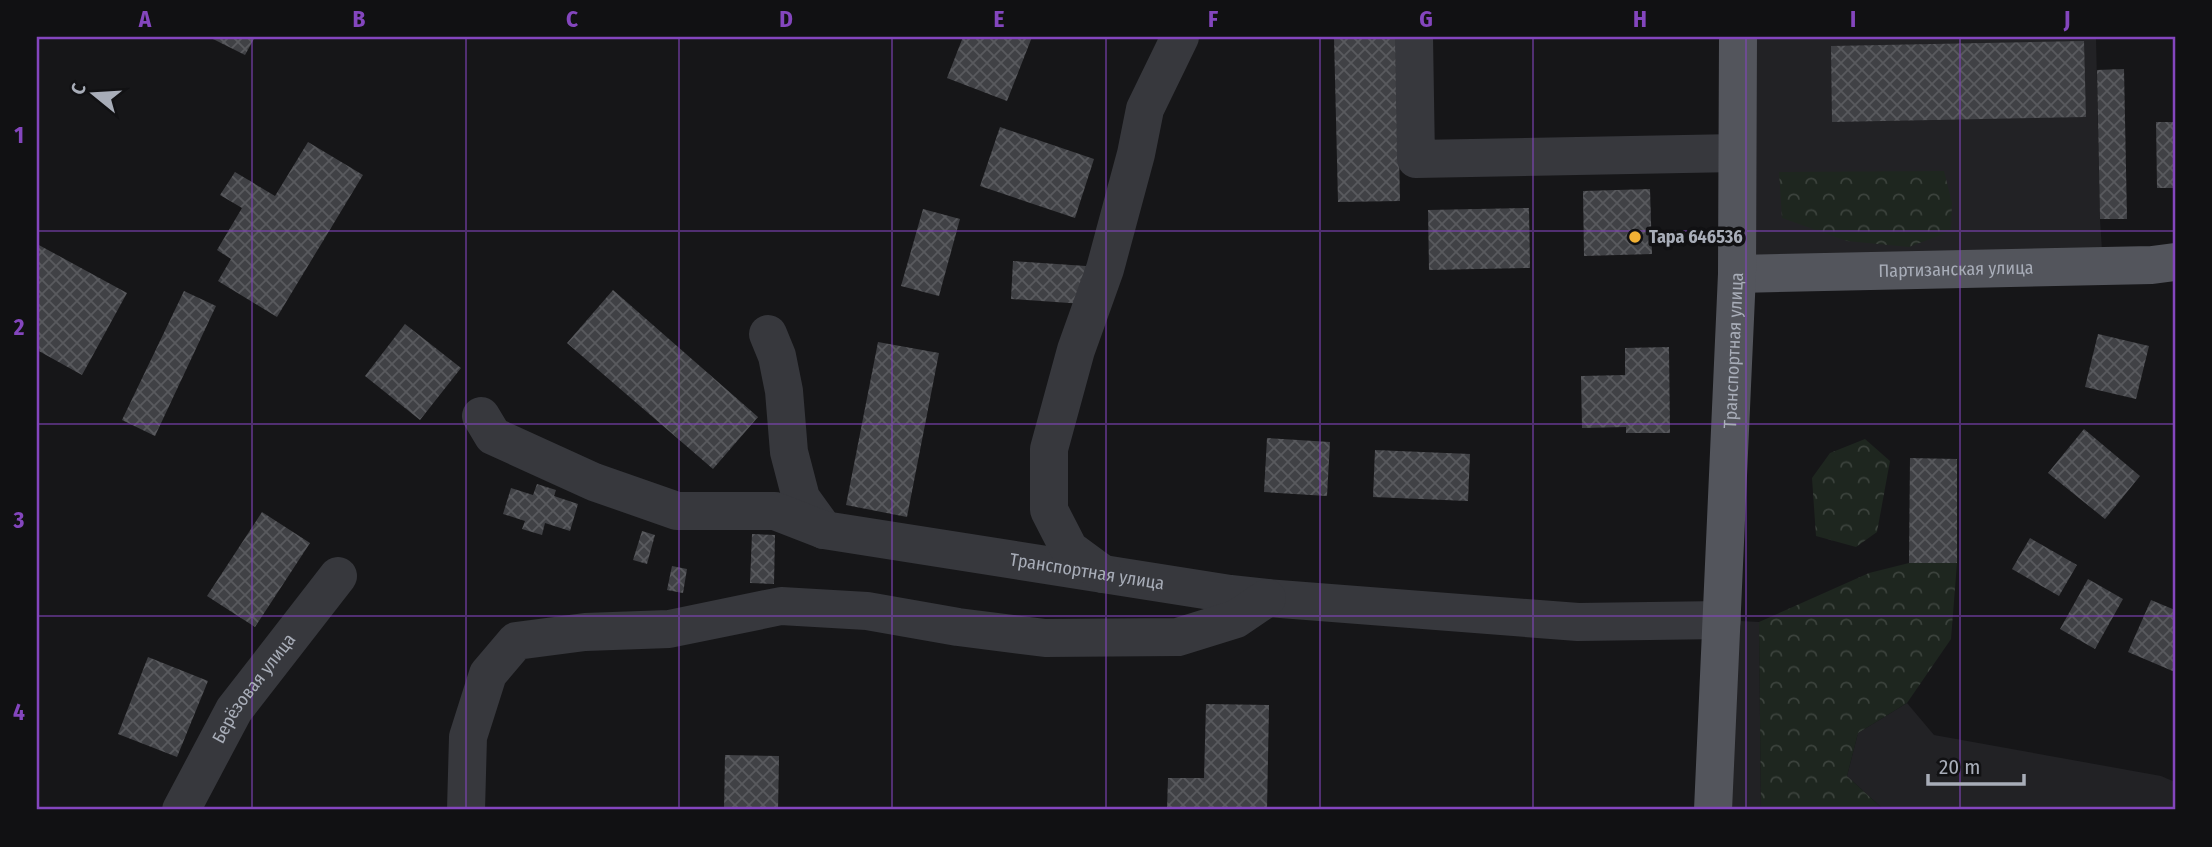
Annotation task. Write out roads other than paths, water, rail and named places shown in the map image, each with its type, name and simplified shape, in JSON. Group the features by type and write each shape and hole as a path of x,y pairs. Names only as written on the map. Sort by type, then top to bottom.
{"main road":[{"name":"Транспортная улица","path":"1713,810 1737,274 1738,37"},
{"name":"Партизанская улица","path":"1737,274 2175,262"}],"street":[{"path":"1103,574 1069,548 1049,510 1049,449 1076,350 1105,269 1136,154 1145,109 1180,37"},
{"path":"1414,37 1416,159 1737,153"},
{"path":"768,334 780,368 789,452 801,498 824,530"},
{"name":"Транспортная улица","path":"481,415 493,436 594,482 677,511 775,511 824,530 1267,598 1577,622 1721,620"},
{"name":"Берёзовая улица","path":"181,810 234,710 338,576"},
{"path":"466,810 468,737 488,674 516,641 586,632 669,629 781,606 867,611 958,627 1045,638 1178,637 1236,618 1267,598"}],"place":[{"name":"Тара 646536","path":"1635,237"}]}
